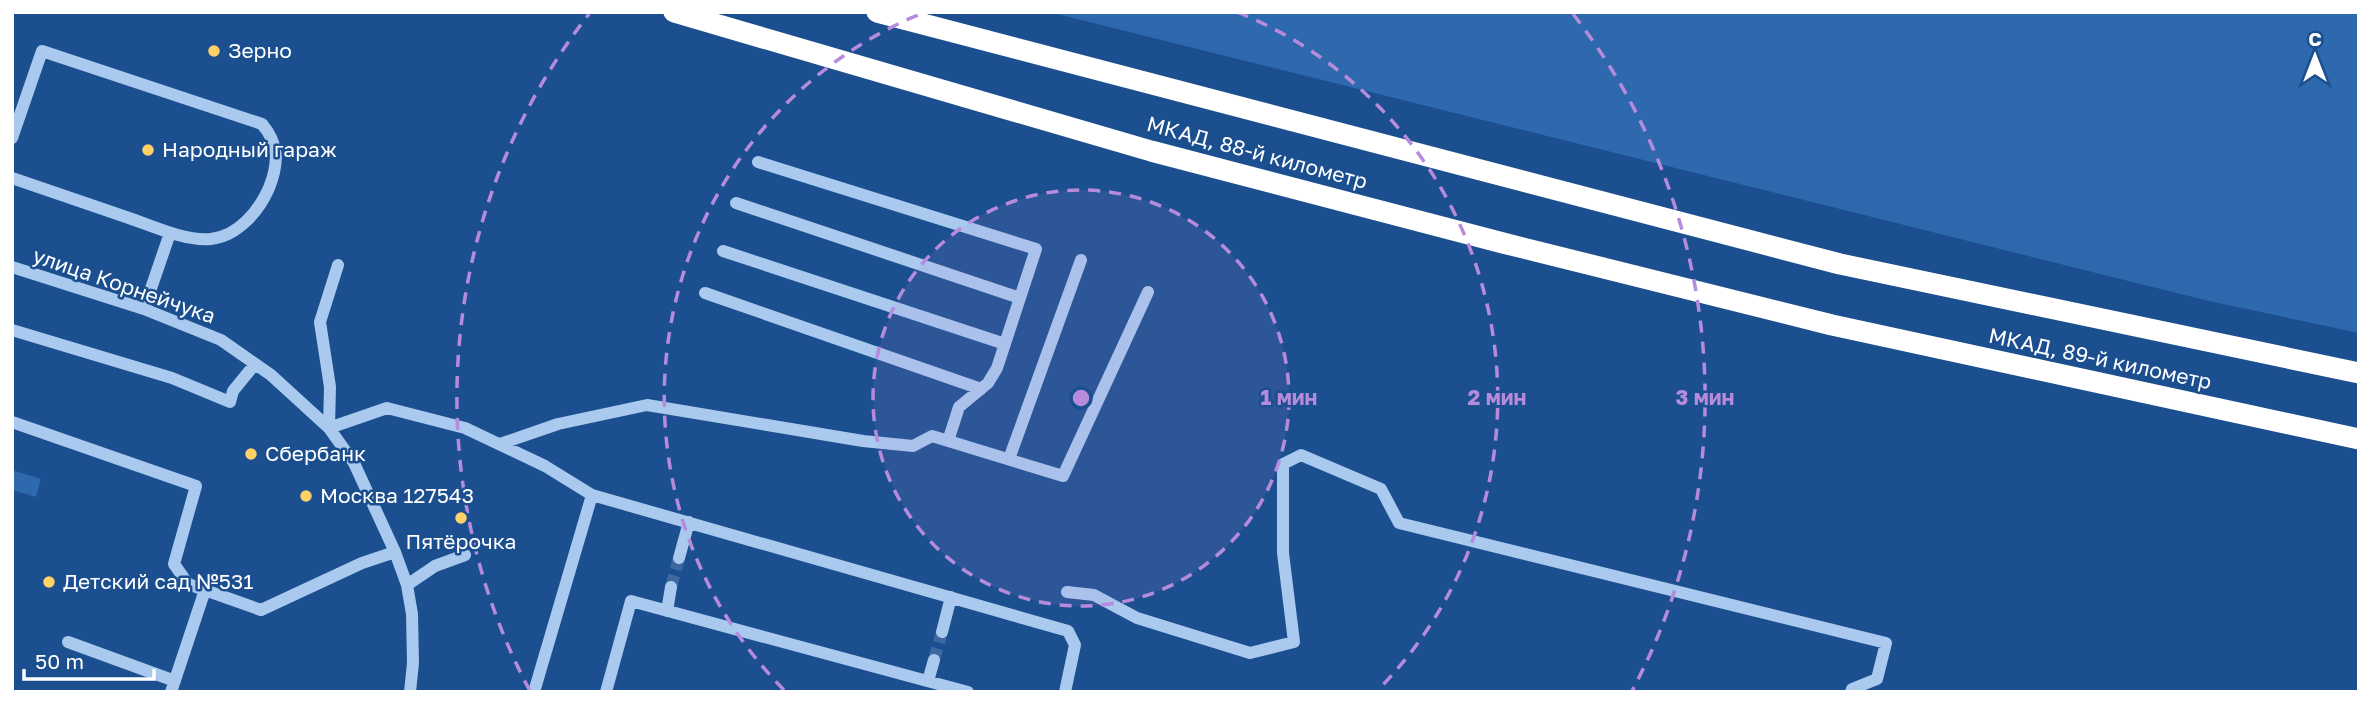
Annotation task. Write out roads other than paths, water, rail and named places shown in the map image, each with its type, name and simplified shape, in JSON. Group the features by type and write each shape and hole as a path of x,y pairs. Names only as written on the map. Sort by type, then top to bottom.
{"highway":[{"name":"МКАД, 88-й километр","path":"674,12 1151,151 1832,326"},
{"name":"МКАД, 88-й километр","path":"877,12 1840,264"},
{"name":"МКАД, 89-й километр","path":"1840,264 2359,373"},
{"name":"МКАД, 89-й километр","path":"1832,326 2359,439"}],"street":[{"path":"12,138 42,51 262,124 271,135 276,161 262,203 248,220 226,234 211,239 170,233 12,178"},
{"path":"758,162 1036,249 997,368 988,383 959,407 948,441"},
{"path":"736,203 1020,298"},
{"path":"144,309 170,233"},
{"path":"723,251 1005,344"},
{"path":"1009,459 1081,260"},
{"path":"338,265 320,322 330,387 329,428 387,408 465,428 545,466 592,495 1068,631 1075,645 1065,692"},
{"name":"улица Корнейчука","path":"12,267 144,309 221,340 255,364 329,428 354,463 395,552 407,585 412,614 413,663 410,692"},
{"path":"500,444 558,424 647,405 863,441 913,446 932,436 1063,476 1149,292"},
{"path":"705,293 981,389"},
{"path":"12,330 172,378 230,402 233,391 255,364"},
{"path":"12,422 196,486 174,564 188,583 261,610 362,563 395,552"},
{"path":"1067,592 1094,595 1137,618 1250,653 1294,642 1283,553 1283,464 1301,454 1381,489 1399,523 1886,643 1877,679 1852,688 1851,692"},
{"path":"534,692 592,495"},
{"path":"679,558 689,523"},
{"path":"407,585 435,566 465,555"},
{"path":"667,611 671,587"},
{"path":"68,642 173,686 205,590"},
{"path":"942,632 951,597"},
{"path":"606,692 631,601 968,692"},
{"path":"928,681 934,660"}],"tunnel":[{"path":"671,587 679,558"},
{"path":"934,660 942,632"}],"place":[{"name":"Зерно","path":"214,51"},
{"name":"Народный гараж","path":"148,150"},
{"name":"Сбербанк","path":"251,454"},
{"name":"Москва 127543","path":"306,496"},
{"name":"Пятёрочка","path":"461,518"},
{"name":"Детский сад №531","path":"49,582"}]}
